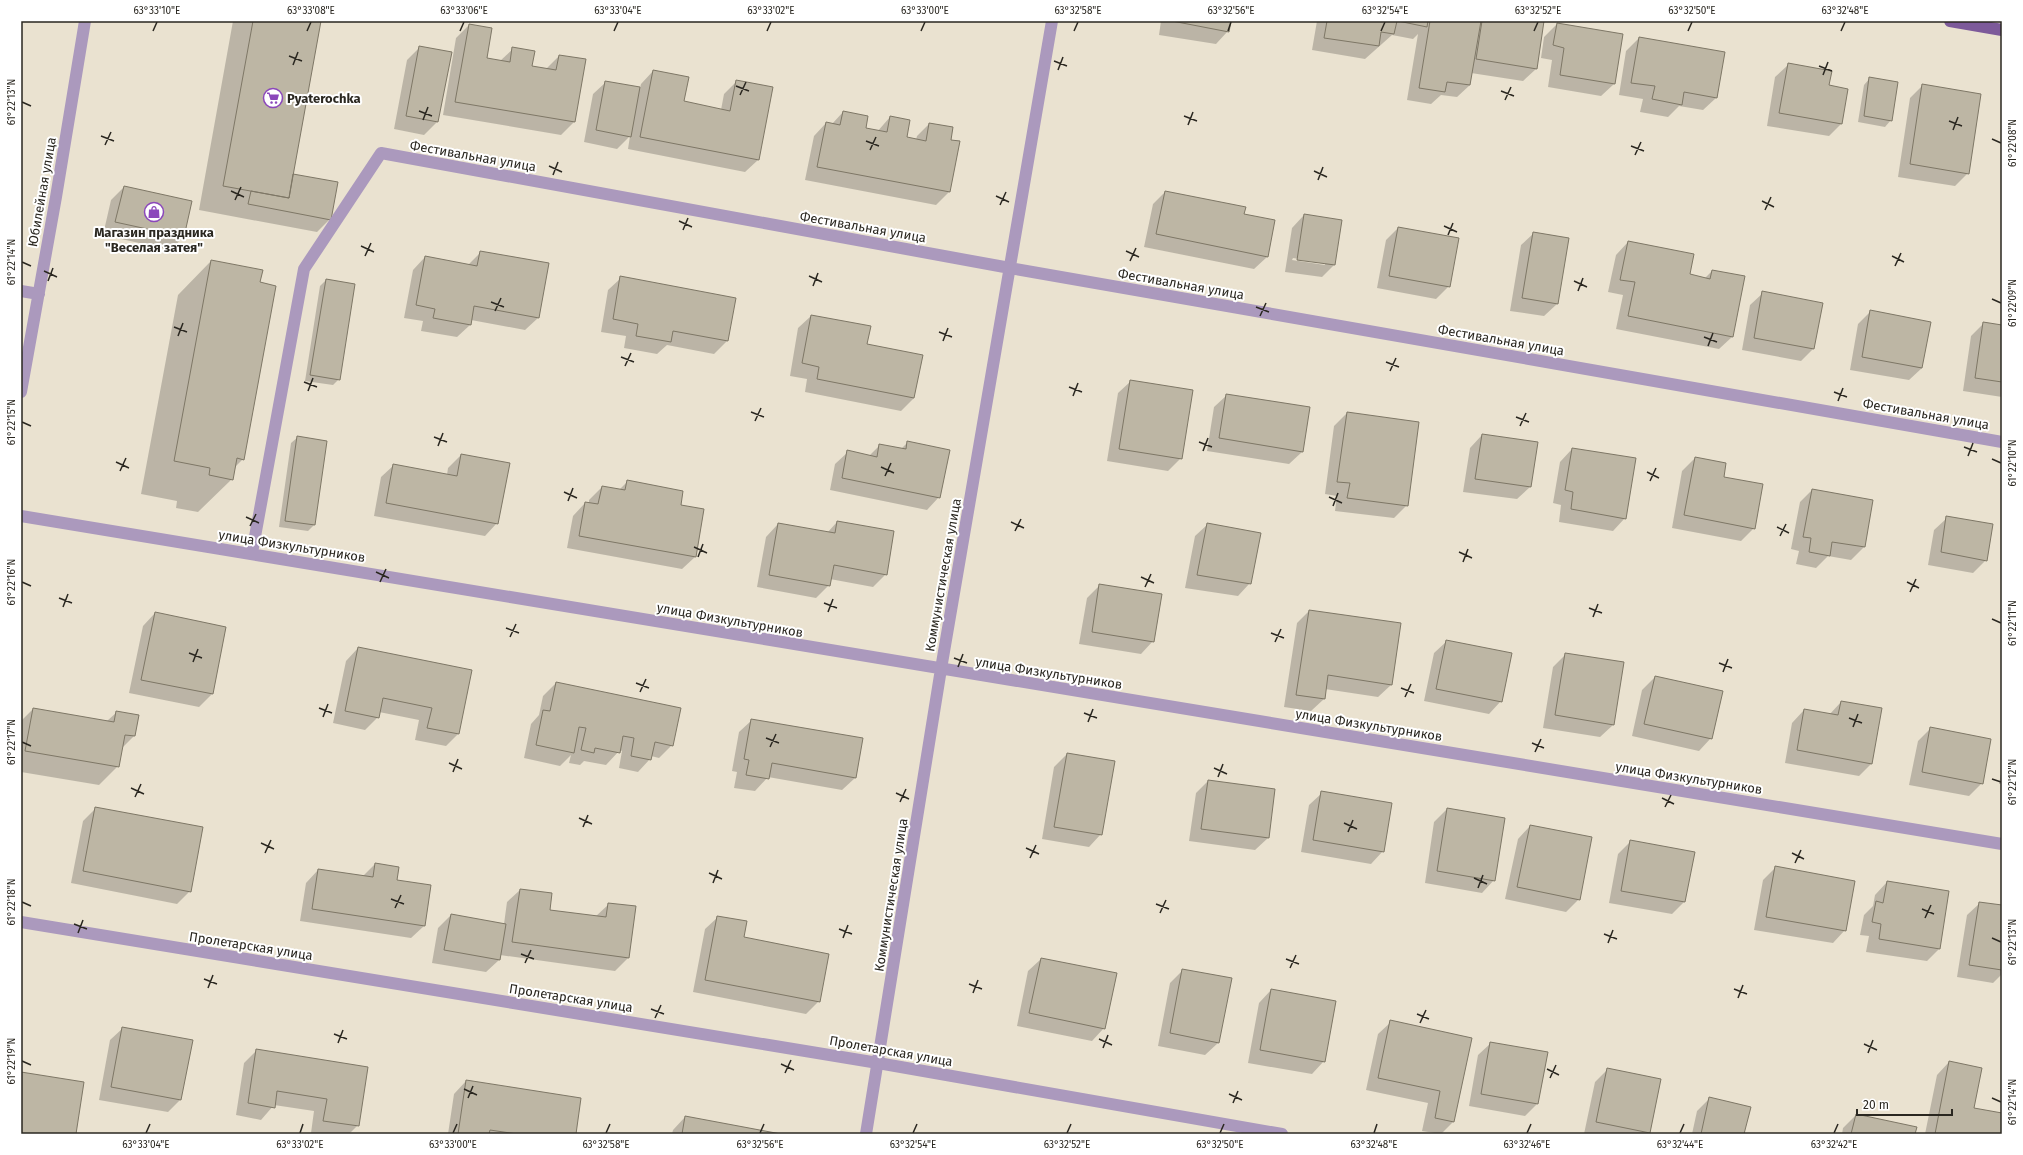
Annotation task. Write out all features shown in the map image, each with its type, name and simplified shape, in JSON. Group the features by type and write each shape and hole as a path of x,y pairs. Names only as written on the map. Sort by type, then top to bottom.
{"main road":[{"path":"1950,21 1996,26"}],"street":[{"name":"Юбилейная улица","path":"21,392 85,21"},
{"name":"Коммунистическая улица","path":"866,1134 941,669 1052,21"},
{"name":"Фестивальная улица","path":"252,553 304,269 380,153 1010,268 2002,442"},
{"path":"21,291 39,294"},
{"name":"улица Физкультурников","path":"21,516 252,553 941,669 2002,844"},
{"name":"Пролетарская улица","path":"21,922 878,1063 1282,1134"}],"building":[{"name":"Pyaterochka","path":"253,21 321,21 289,198 223,186"},
{"path":"1172,21 1231,21 1229,32"},
{"path":"1327,21 1397,21 1394,34 1381,32 1379,46 1324,38"},
{"path":"1398,21 1428,21 1427,27"},
{"path":"1430,21 1481,21 1470,85 1447,82 1445,92 1419,88"},
{"path":"1482,21 1544,21 1537,69 1476,59"},
{"path":"1557,23 1623,34 1615,84 1560,75 1564,48 1553,45"},
{"path":"469,24 492,28 487,58 510,62 512,47 535,51 532,66 556,70 559,55 586,59 575,122 455,102"},
{"path":"1639,37 1725,52 1717,98 1684,92 1682,105 1652,99 1655,86 1631,83"},
{"path":"419,46 452,52 438,122 406,116"},
{"path":"1788,63 1832,71 1829,85 1848,89 1842,124 1779,113"},
{"path":"653,70 689,77 684,101 730,111 736,80 773,87 759,160 640,137"},
{"path":"1869,77 1898,82 1892,121 1864,116"},
{"path":"605,81 640,87 631,137 596,130"},
{"path":"1922,84 1981,94 1969,174 1910,164"},
{"path":"843,111 868,116 866,128 887,132 890,116 910,120 907,137 926,141 929,123 953,127 951,140 960,141 950,192 817,167 826,122 840,125"},
{"path":"293,174 338,182 331,220 248,204 251,191 289,198"},
{"name":"Магазин праздника \"Веселая затея\"","path":"124,186 192,201 184,237 115,222"},
{"path":"1165,191 1246,207 1244,214 1275,220 1268,257 1156,234"},
{"path":"1304,214 1342,220 1335,265 1297,260"},
{"path":"1398,227 1459,238 1450,287 1389,276"},
{"path":"1533,232 1569,238 1558,304 1522,298"},
{"path":"1628,241 1694,254 1690,274 1710,279 1712,270 1745,276 1733,337 1628,316 1635,282 1620,280"},
{"path":"480,251 549,263 539,318 474,306 471,325 433,318 435,309 416,305 425,256 477,266"},
{"path":"211,260 263,270 260,282 276,286 244,460 237,458 233,480 209,475 210,468 174,461"},
{"path":"620,276 736,298 728,341 673,331 671,342 636,336 638,324 613,319"},
{"path":"326,279 355,284 340,380 310,375"},
{"path":"1762,291 1823,303 1814,349 1754,338"},
{"path":"1870,310 1931,322 1922,368 1862,357"},
{"path":"811,315 871,326 867,344 923,355 914,398 817,379 819,367 802,363"},
{"path":"1983,322 2002,325 2002,382 1975,378"},
{"path":"1130,380 1193,390 1182,459 1119,449"},
{"path":"1226,394 1310,407 1303,452 1219,438"},
{"path":"1347,412 1419,422 1408,506 1347,498 1350,483 1337,482"},
{"path":"1482,434 1538,442 1531,487 1475,479"},
{"path":"297,436 327,441 315,525 285,521"},
{"path":"907,441 950,450 940,498 842,478 847,450 877,457 879,444 906,449"},
{"path":"1572,448 1636,458 1626,519 1571,509 1573,492 1565,490"},
{"path":"461,454 510,463 498,524 386,503 393,464 457,476"},
{"path":"1695,457 1726,463 1724,477 1763,484 1755,529 1684,515"},
{"path":"627,480 683,491 681,505 704,509 696,557 579,536 585,502 598,504 602,486 625,490"},
{"path":"1812,489 1873,500 1865,547 1832,542 1830,556 1809,552 1811,538 1803,537"},
{"path":"1946,516 1993,524 1987,561 1941,552"},
{"path":"837,521 894,531 887,575 834,565 830,586 769,575 778,523 835,533"},
{"path":"1207,523 1261,533 1251,584 1197,575"},
{"path":"1099,584 1162,594 1154,642 1092,632"},
{"path":"1309,610 1401,623 1392,685 1328,675 1325,699 1296,695"},
{"path":"155,612 226,627 213,694 141,680"},
{"path":"1446,640 1512,653 1502,702 1436,689"},
{"path":"358,647 472,670 459,734 427,728 432,708 383,698 379,718 345,711"},
{"path":"1565,653 1624,662 1614,725 1555,715"},
{"path":"1655,676 1723,691 1712,739 1644,724"},
{"path":"556,682 681,708 673,746 655,742 651,760 631,756 634,738 623,736 620,753 595,748 594,753 581,750 586,728 579,727 574,753 536,745 543,710 550,711"},
{"path":"1841,701 1882,708 1872,764 1797,750 1804,709 1838,715"},
{"path":"33,708 114,722 116,711 139,715 135,736 125,735 119,767 25,751"},
{"path":"751,719 863,738 856,778 772,763 769,779 746,775 749,760 744,759"},
{"path":"1930,727 1991,739 1983,784 1922,772"},
{"path":"1067,753 1115,761 1102,835 1054,827"},
{"path":"1208,780 1275,789 1269,838 1201,829"},
{"path":"1321,791 1392,803 1384,852 1313,840"},
{"path":"95,807 203,827 191,892 83,871"},
{"path":"1447,808 1505,818 1495,881 1437,871"},
{"path":"1530,825 1592,837 1580,900 1517,887"},
{"path":"1630,840 1695,852 1685,902 1621,891"},
{"path":"375,863 399,867 397,880 431,885 425,926 312,909 318,869 373,877"},
{"path":"1775,866 1855,881 1846,931 1766,917"},
{"path":"1887,881 1949,891 1940,949 1879,939 1881,924 1872,922 1876,901 1883,903"},
{"path":"520,889 552,893 550,910 606,917 608,903 636,906 629,958 512,942"},
{"path":"1979,902 2002,905 2002,970 1969,965"},
{"path":"451,914 506,924 500,960 444,950"},
{"path":"717,916 747,921 744,937 829,954 820,1002 705,980"},
{"path":"1041,958 1117,973 1105,1029 1029,1013"},
{"path":"1182,969 1232,978 1219,1043 1170,1033"},
{"path":"1271,989 1336,1001 1325,1062 1260,1050"},
{"path":"1390,1020 1472,1038 1454,1122 1435,1118 1440,1091 1378,1078"},
{"path":"122,1027 193,1040 181,1100 111,1087"},
{"path":"1490,1042 1548,1052 1538,1104 1481,1094"},
{"path":"256,1049 368,1067 359,1126 323,1121 327,1099 277,1091 275,1108 248,1103"},
{"path":"1949,1061 1982,1068 1974,1108 2002,1113 2002,1134 1935,1134"},
{"path":"1607,1068 1661,1079 1650,1133 1596,1122"},
{"path":"21,1072 84,1082 76,1134 21,1134"},
{"path":"466,1080 581,1098 576,1134 517,1134 490,1130 489,1134 458,1134"},
{"path":"1709,1097 1751,1107 1744,1134 1701,1134"},
{"path":"1856,1114 1917,1127 1915,1134 1851,1134"},
{"path":"685,1116 781,1134 682,1134"}],"place":[{"name":"Pyaterochka","path":"273,98"},
{"name":"Магазин праздника \"Веселая затея\"","path":"154,212"}]}
